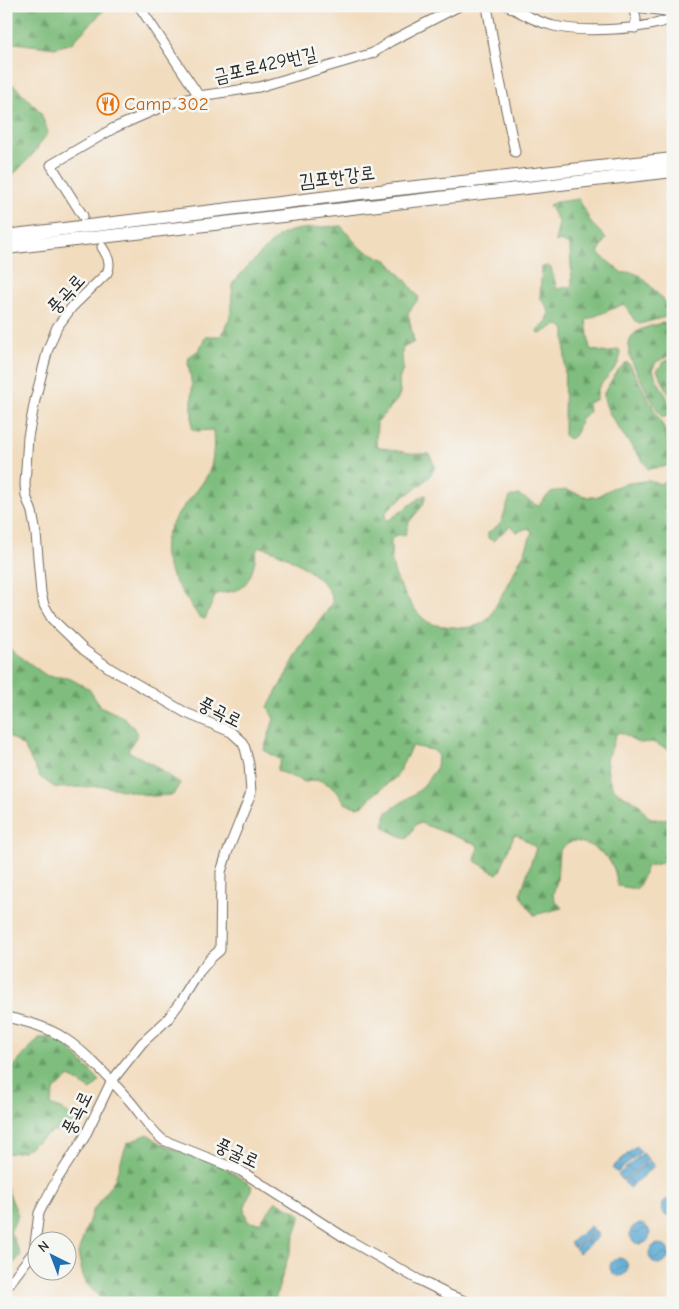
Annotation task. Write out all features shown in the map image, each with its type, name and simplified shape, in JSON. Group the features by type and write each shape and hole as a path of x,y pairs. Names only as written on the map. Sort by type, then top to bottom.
{"highway":[{"name":"김포한강로","path":"6,236 673,159"},
{"name":"김포한강로","path":"6,248 673,171"}],"main road":[{"path":"636,6 673,11"}],"street":[{"path":"139,6 199,96"},
{"name":"금포로429번길","path":"83,216 51,165 114,128 171,103 199,96 259,87 373,53 391,41 459,6"},
{"path":"487,6 500,82 515,152"},
{"path":"508,6 533,19 555,26 588,29 635,28 661,24 673,18"},
{"path":"633,6 636,19 635,28"},
{"name":"풍곡로","path":"6,1288 34,1251 39,1213 56,1181 84,1138 111,1082 142,1043 167,1020 199,972 220,950 221,872 249,799 251,785 248,756 242,742 237,737 222,728 186,713 101,662 75,642 57,624 48,612 42,599 36,534 25,491 28,437 48,349 57,327 72,307 109,269 108,258 102,246"},
{"name":"풍굴로","path":"6,1017 45,1028 64,1038 81,1052 128,1099 163,1140 241,1171 347,1239 418,1280 470,1303"}],"green space":[{"path":"6,6 108,6 72,43 55,48 6,42"},
{"path":"6,80 16,87 40,111 48,132 34,153 13,175 6,175"},
{"path":"579,199 591,223 606,238 598,253 622,273 631,272 641,276 673,310 673,315 639,324 624,304 586,320 590,349 607,353 619,349 620,355 616,366 597,391 597,399 588,403 589,412 582,417 575,435 569,439 564,435 565,330 560,325 539,334 537,331 546,323 549,314 540,297 542,267 547,266 551,268 557,289 570,287 572,284 570,246 564,242 555,241 559,223 549,205 556,202"},
{"path":"341,226 360,248 388,261 419,298 408,313 414,342 403,348 403,369 399,380 400,393 397,400 377,422 376,444 378,447 414,454 429,454 435,466 426,480 390,507 385,514 386,520 389,520 426,495 423,505 409,522 405,535 396,535 391,540 391,548 393,567 399,584 418,613 428,622 459,628 478,625 490,617 526,549 532,532 528,528 517,532 510,526 493,541 488,538 488,533 501,523 510,497 519,495 538,506 550,493 556,491 566,490 588,497 596,497 624,484 649,480 660,484 673,477 673,751 652,742 639,743 620,732 616,734 606,759 612,786 617,792 638,803 651,818 659,820 670,817 673,814 673,861 647,866 636,889 618,886 614,869 602,853 591,846 573,841 559,851 557,880 553,894 555,900 562,908 534,915 522,898 521,892 536,848 520,836 514,835 500,871 497,874 475,861 478,847 476,844 420,823 416,824 407,839 386,829 384,824 386,813 421,789 437,767 438,755 433,750 412,746 396,777 364,805 358,807 346,804 335,789 323,781 305,782 278,771 281,760 264,750 274,719 268,707 304,642 332,604 331,595 317,577 306,568 281,554 261,547 257,549 255,561 246,583 234,591 216,594 205,619 199,617 177,585 170,571 164,550 166,538 178,515 209,472 214,440 213,430 197,431 192,429 192,386 188,362 189,357 199,350 206,336 221,336 230,317 233,283 279,236 300,229"},
{"path":"662,323 666,324 673,342 673,354 656,362 653,368 670,407 670,413 663,418 639,376 629,353 630,339 637,332"},
{"path":"673,358 673,402 657,370 664,362"},
{"path":"625,363 630,365 664,428 668,446 669,463 667,466 648,469 608,411 604,393 617,371"},
{"path":"6,646 47,676 69,678 89,689 100,706 125,718 138,733 128,751 152,764 180,783 173,795 152,796 104,786 56,788 40,777 24,747 6,734"},
{"path":"39,1038 63,1042 100,1081 91,1090 70,1077 55,1089 50,1105 63,1110 75,1120 69,1132 53,1131 23,1151 6,1154 6,1075"},
{"path":"148,1134 164,1145 207,1159 230,1171 252,1186 244,1210 248,1222 260,1223 276,1201 301,1215 274,1303 105,1303 84,1281 78,1253 92,1212 115,1179 127,1143"},
{"path":"6,1186 18,1215 10,1232 21,1255 6,1272"}],"water":[{"path":"636,1146 641,1152 617,1173 612,1168"},
{"path":"643,1153 648,1159 623,1181 618,1175"},
{"path":"649,1160 654,1166 629,1188 624,1182"},
{"path":"673,1199 673,1217 665,1215 662,1211 663,1202"},
{"path":"636,1224 644,1224 650,1230 650,1238 644,1244 636,1244 630,1238 630,1230"},
{"path":"590,1226 594,1230 574,1248 570,1243"},
{"path":"595,1231 599,1236 579,1253 575,1249"},
{"path":"655,1244 663,1244 669,1250 669,1258 663,1264 655,1264 649,1258 649,1250"},
{"path":"619,1258 626,1260 628,1267 626,1274 619,1276 612,1274 610,1267 612,1260"}],"place":[{"name":"Camp 302","path":"108,104"}]}
